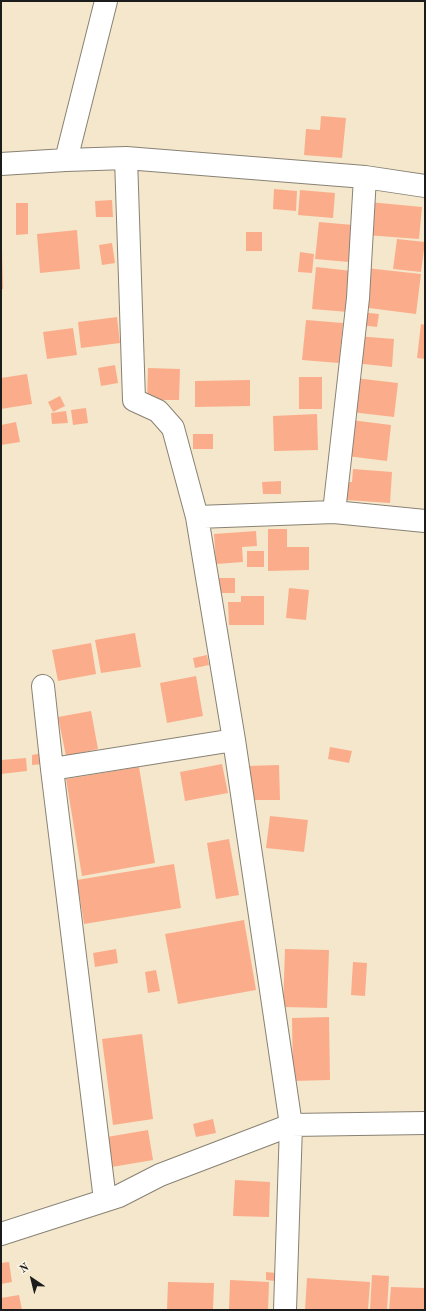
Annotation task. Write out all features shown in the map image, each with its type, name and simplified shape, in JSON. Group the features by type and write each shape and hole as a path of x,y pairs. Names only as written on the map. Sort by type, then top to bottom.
{"street":[{"path":"66,160 106,1"},
{"path":"126,158 134,400 158,411 173,428 197,517 234,740 291,1125 285,1310"},
{"path":"1,164 126,158 365,177 425,186"},
{"path":"334,512 358,298 365,177"},
{"path":"197,517 334,512 425,521"},
{"path":"44,686 52,769 105,1200"},
{"path":"52,769 234,740"},
{"path":"1,1234 119,1196 160,1175 291,1125 425,1123"}],"building":[{"path":"321,116 346,118 342,158 304,155 306,129 320,130"},
{"path":"274,189 297,191 296,211 273,209"},
{"path":"300,190 335,193 333,218 298,215"},
{"path":"112,200 113,217 96,217 95,201"},
{"path":"369,202 422,207 419,239 366,235"},
{"path":"16,203 28,203 28,234 16,235"},
{"path":"319,222 353,225 349,262 315,259"},
{"path":"77,230 80,269 40,273 37,234"},
{"path":"246,232 262,232 262,251 246,251"},
{"path":"397,239 425,242 421,272 393,269"},
{"path":"112,243 115,263 102,265 99,245"},
{"path":"2,250 3,289 1,289"},
{"path":"300,252 314,254 312,273 298,272"},
{"path":"316,267 352,271 348,312 312,309"},
{"path":"366,268 421,274 416,314 361,307"},
{"path":"361,312 379,314 377,327 360,325"},
{"path":"117,317 120,343 81,348 78,322"},
{"path":"306,320 343,323 339,363 302,360"},
{"path":"421,324 425,325 425,359 417,358"},
{"path":"73,328 77,355 47,359 43,332"},
{"path":"356,336 394,339 392,367 354,363"},
{"path":"115,365 118,383 101,386 98,368"},
{"path":"148,368 180,369 179,400 147,400"},
{"path":"27,374 32,404 1,409 1,378"},
{"path":"299,377 322,377 322,409 299,409"},
{"path":"355,378 398,383 394,417 351,412"},
{"path":"250,380 250,406 195,407 195,381"},
{"path":"60,396 65,406 53,412 48,402"},
{"path":"86,408 88,423 73,425 71,410"},
{"path":"66,411 68,423 52,424 51,413"},
{"path":"317,414 318,450 274,451 273,416"},
{"path":"351,420 391,425 387,461 347,456"},
{"path":"16,422 20,442 1,445 1,425"},
{"path":"193,434 213,434 213,449 193,449"},
{"path":"353,469 392,472 390,503 346,500 347,482 352,482"},
{"path":"281,481 281,494 263,494 262,482"},
{"path":"268,529 287,529 287,547 309,547 309,570 268,571"},
{"path":"256,531 257,546 242,547 243,562 216,564 214,534"},
{"path":"247,551 264,551 264,567 247,567"},
{"path":"212,578 235,578 235,593 212,593"},
{"path":"289,588 309,590 306,620 286,618"},
{"path":"241,596 264,596 264,625 229,625 228,602 241,602"},
{"path":"135,633 141,667 101,673 95,640"},
{"path":"91,643 96,674 58,681 52,650"},
{"path":"207,655 209,665 195,668 193,658"},
{"path":"196,676 203,716 167,723 160,683"},
{"path":"91,711 98,749 66,756 58,717"},
{"path":"330,747 352,751 349,763 328,759"},
{"path":"43,753 44,764 32,765 32,755"},
{"path":"26,758 27,771 1,774 1,760"},
{"path":"222,764 228,793 185,801 180,772"},
{"path":"279,765 280,800 246,800 246,766"},
{"path":"139,767 155,863 82,876 66,779"},
{"path":"270,816 308,820 304,852 266,848"},
{"path":"229,839 239,895 216,899 207,843"},
{"path":"174,864 181,908 84,924 77,880"},
{"path":"244,920 256,990 178,1004 165,934"},
{"path":"116,949 118,963 95,967 93,953"},
{"path":"285,949 329,950 327,1008 283,1007"},
{"path":"353,962 367,963 365,996 351,995"},
{"path":"156,970 160,991 148,993 145,972"},
{"path":"329,1017 330,1080 293,1081 292,1018"},
{"path":"142,1034 153,1119 113,1125 102,1039"},
{"path":"213,1119 216,1133 196,1137 193,1124"},
{"path":"148,1130 153,1160 106,1168 101,1138"},
{"path":"235,1180 270,1182 269,1217 233,1216"},
{"path":"9,1262 12,1282 1,1284 1,1263"},
{"path":"266,1272 276,1273 275,1281 266,1280"},
{"path":"372,1275 389,1276 387,1310 370,1310"},
{"path":"307,1278 370,1282 368,1310 305,1310"},
{"path":"230,1280 269,1282 268,1310 229,1310"},
{"path":"168,1282 214,1283 213,1310 167,1310"},
{"path":"391,1287 425,1288 425,1310 389,1310"},
{"path":"19,1295 22,1310 1,1310 1,1298"}]}
